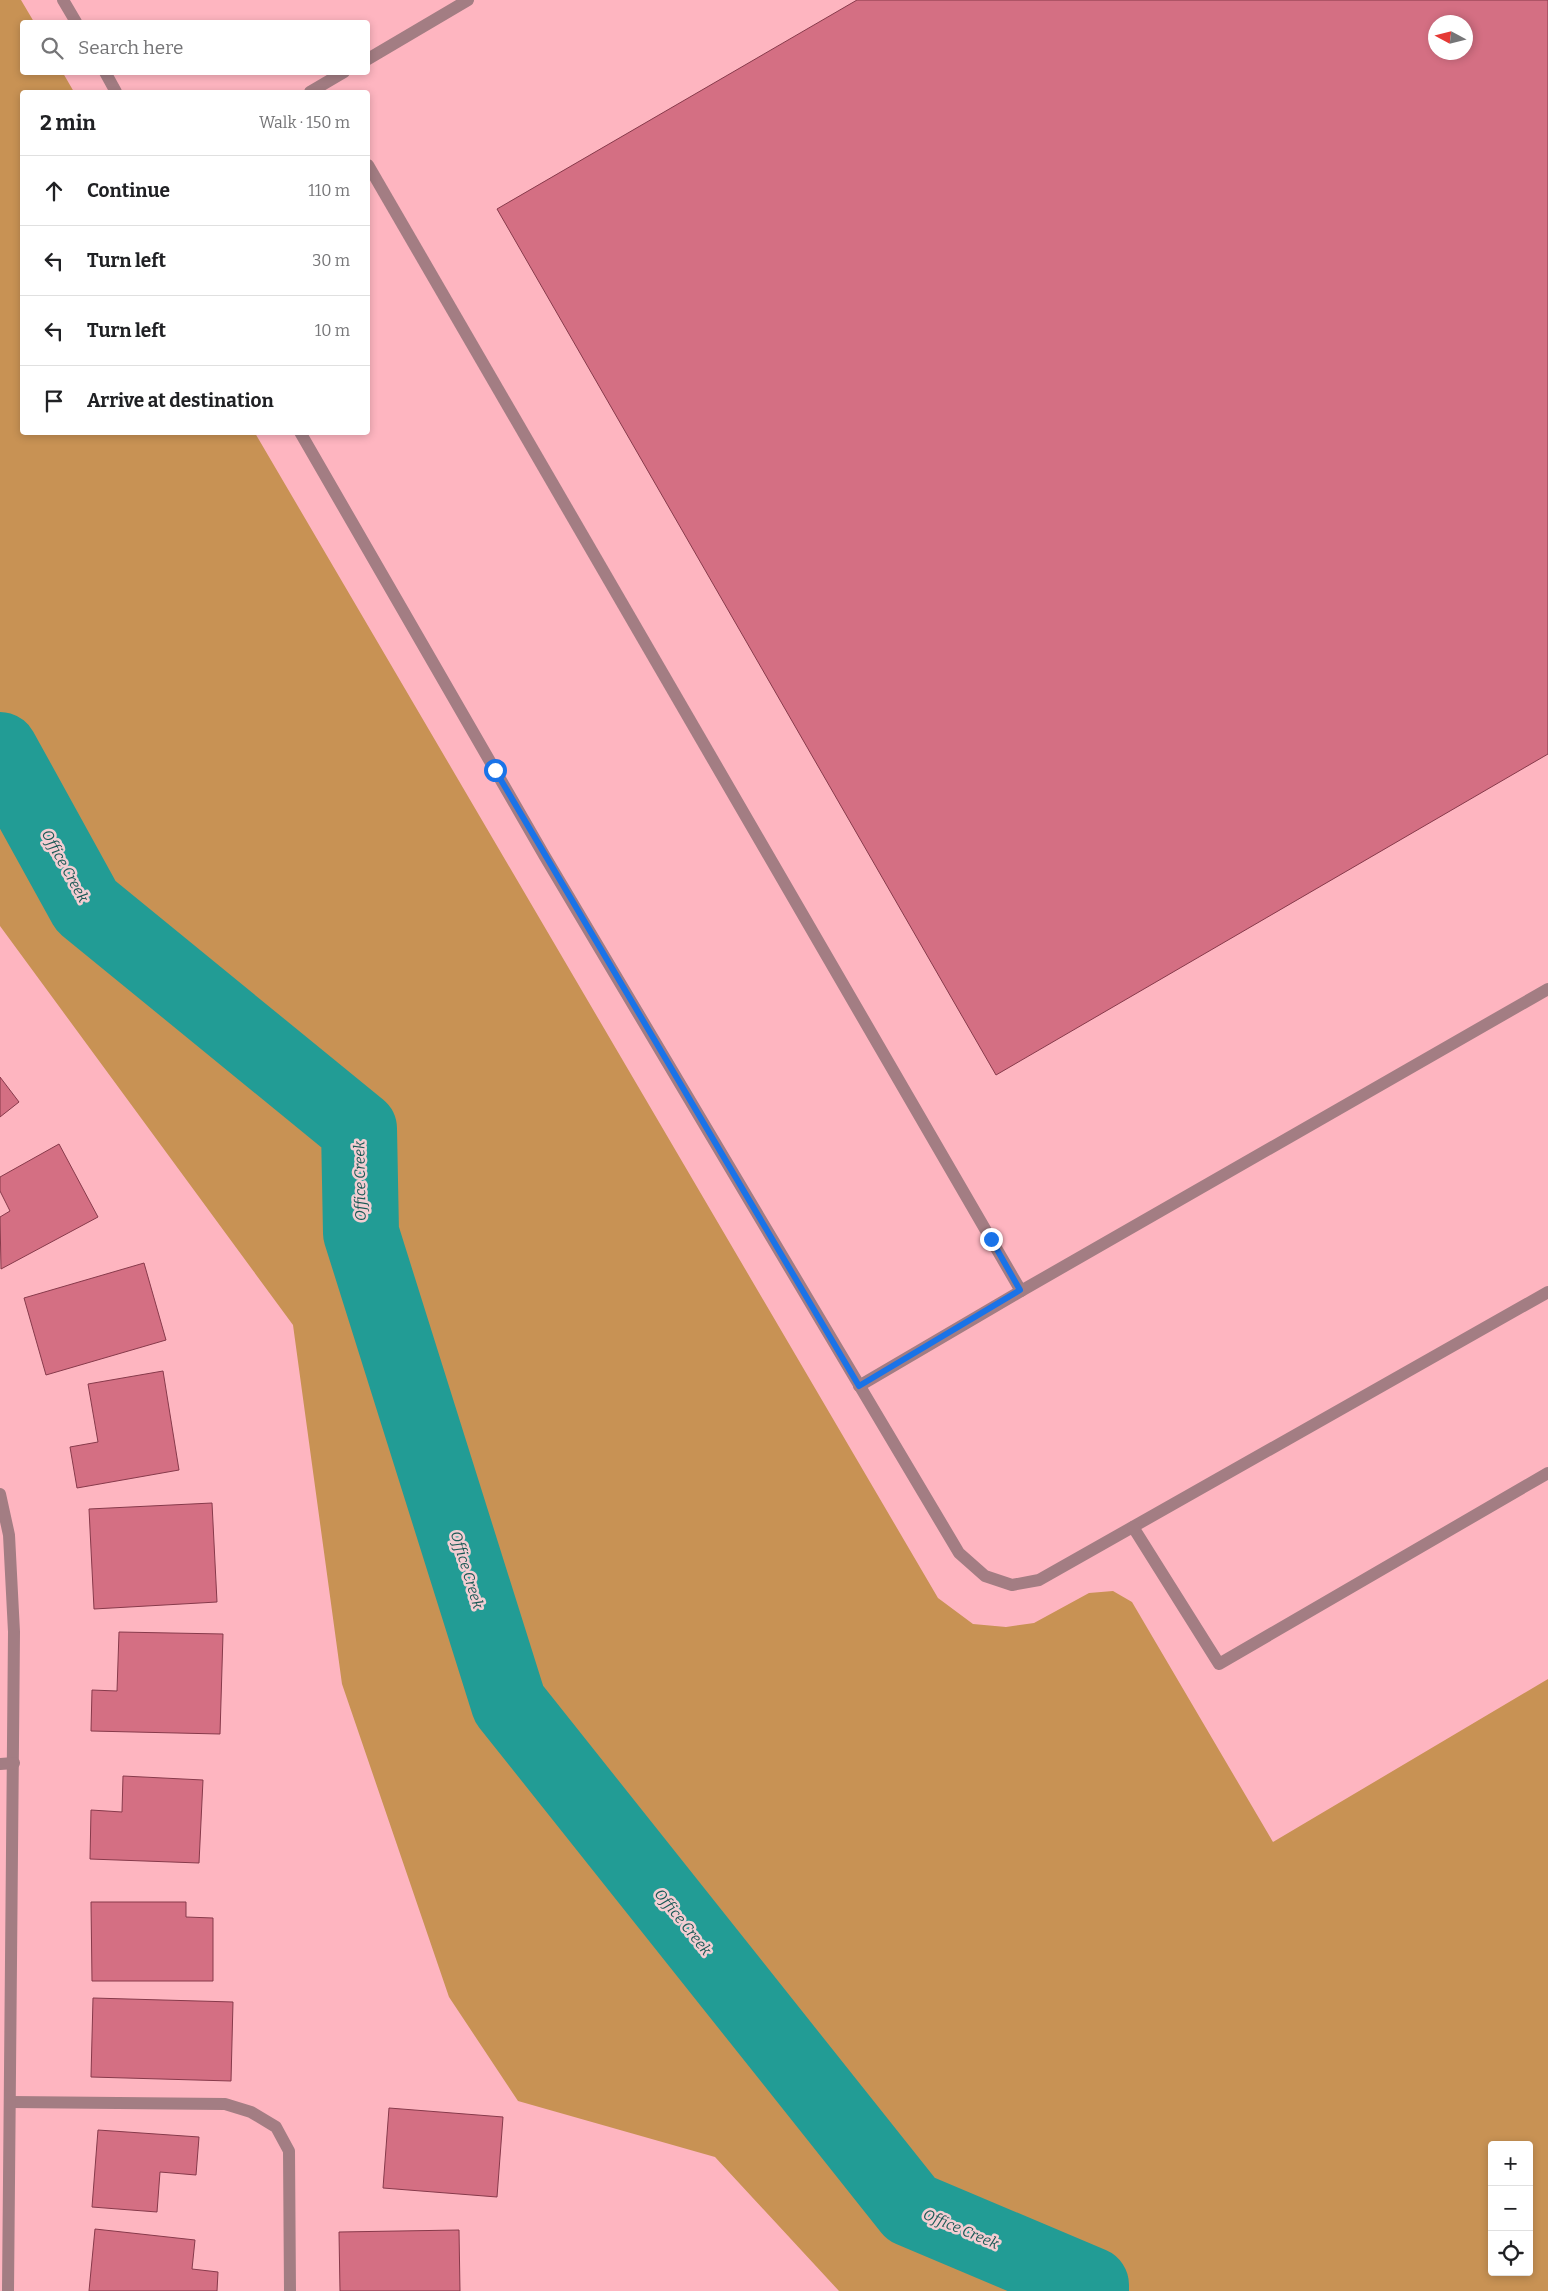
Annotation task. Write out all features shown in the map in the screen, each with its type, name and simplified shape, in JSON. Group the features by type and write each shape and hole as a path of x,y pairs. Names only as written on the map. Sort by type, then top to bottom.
{"street":[{"path":"63,0 75,20"},
{"path":"370,58 468,0"},
{"path":"107,75 115,90"},
{"path":"324,89 340,75"},
{"path":"370,168 1020,1290"},
{"path":"302,435 544,855 959,1553 985,1576 1012,1585 1039,1580 1548,1292"},
{"path":"859,1386 1020,1290 1548,989"},
{"path":"1133,1527 1219,1664 1548,1473"},
{"path":"0,1494 9,1535 14,1632 8,2291"},
{"path":"0,1764 14,1763"},
{"path":"11,2102 226,2104 251,2112 276,2128 289,2151 290,2291"}],"shaded area":[{"path":"0,0 21,0 33,20 20,20 20,75 64,75 73,90 20,90 20,435 256,435 938,1598 973,1624 1006,1627 1034,1623 1089,1593 1113,1591 1132,1602 1273,1842 1548,1679 1548,2291 839,2291 715,2157 518,2101 449,1997 342,1684 293,1325 0,926"}],"building":[{"path":"857,0 1548,0 1548,754 996,1075 497,209"},
{"path":"0,1077 19,1102 0,1117"},
{"path":"59,1144 98,1217 1,1269 0,1217 10,1211 0,1191 0,1177"},
{"path":"144,1263 166,1340 46,1375 24,1298"},
{"path":"163,1371 179,1470 77,1488 70,1447 98,1442 88,1384"},
{"path":"212,1503 217,1602 94,1609 89,1509"},
{"path":"119,1632 223,1634 220,1734 91,1731 92,1690 117,1691"},
{"path":"123,1776 203,1780 199,1863 90,1859 91,1810 122,1812"},
{"path":"91,1902 186,1902 186,1917 213,1918 213,1981 92,1981"},
{"path":"93,1998 233,2002 231,2081 91,2077"},
{"path":"389,2108 503,2117 497,2197 383,2188"},
{"path":"98,2130 199,2137 196,2175 160,2172 157,2212 92,2207"},
{"path":"95,2229 195,2240 192,2269 218,2272 217,2291 89,2291"},
{"path":"459,2230 460,2291 340,2291 339,2232"}],"waterway":[{"name":"Office Creek","path":"0,750 86,906 359,1129 361,1233 509,1704 911,2209 1091,2285 1091,2291"}],"route":[{"path":"495,770 859,1386 1020,1290 991,1239"}]}
